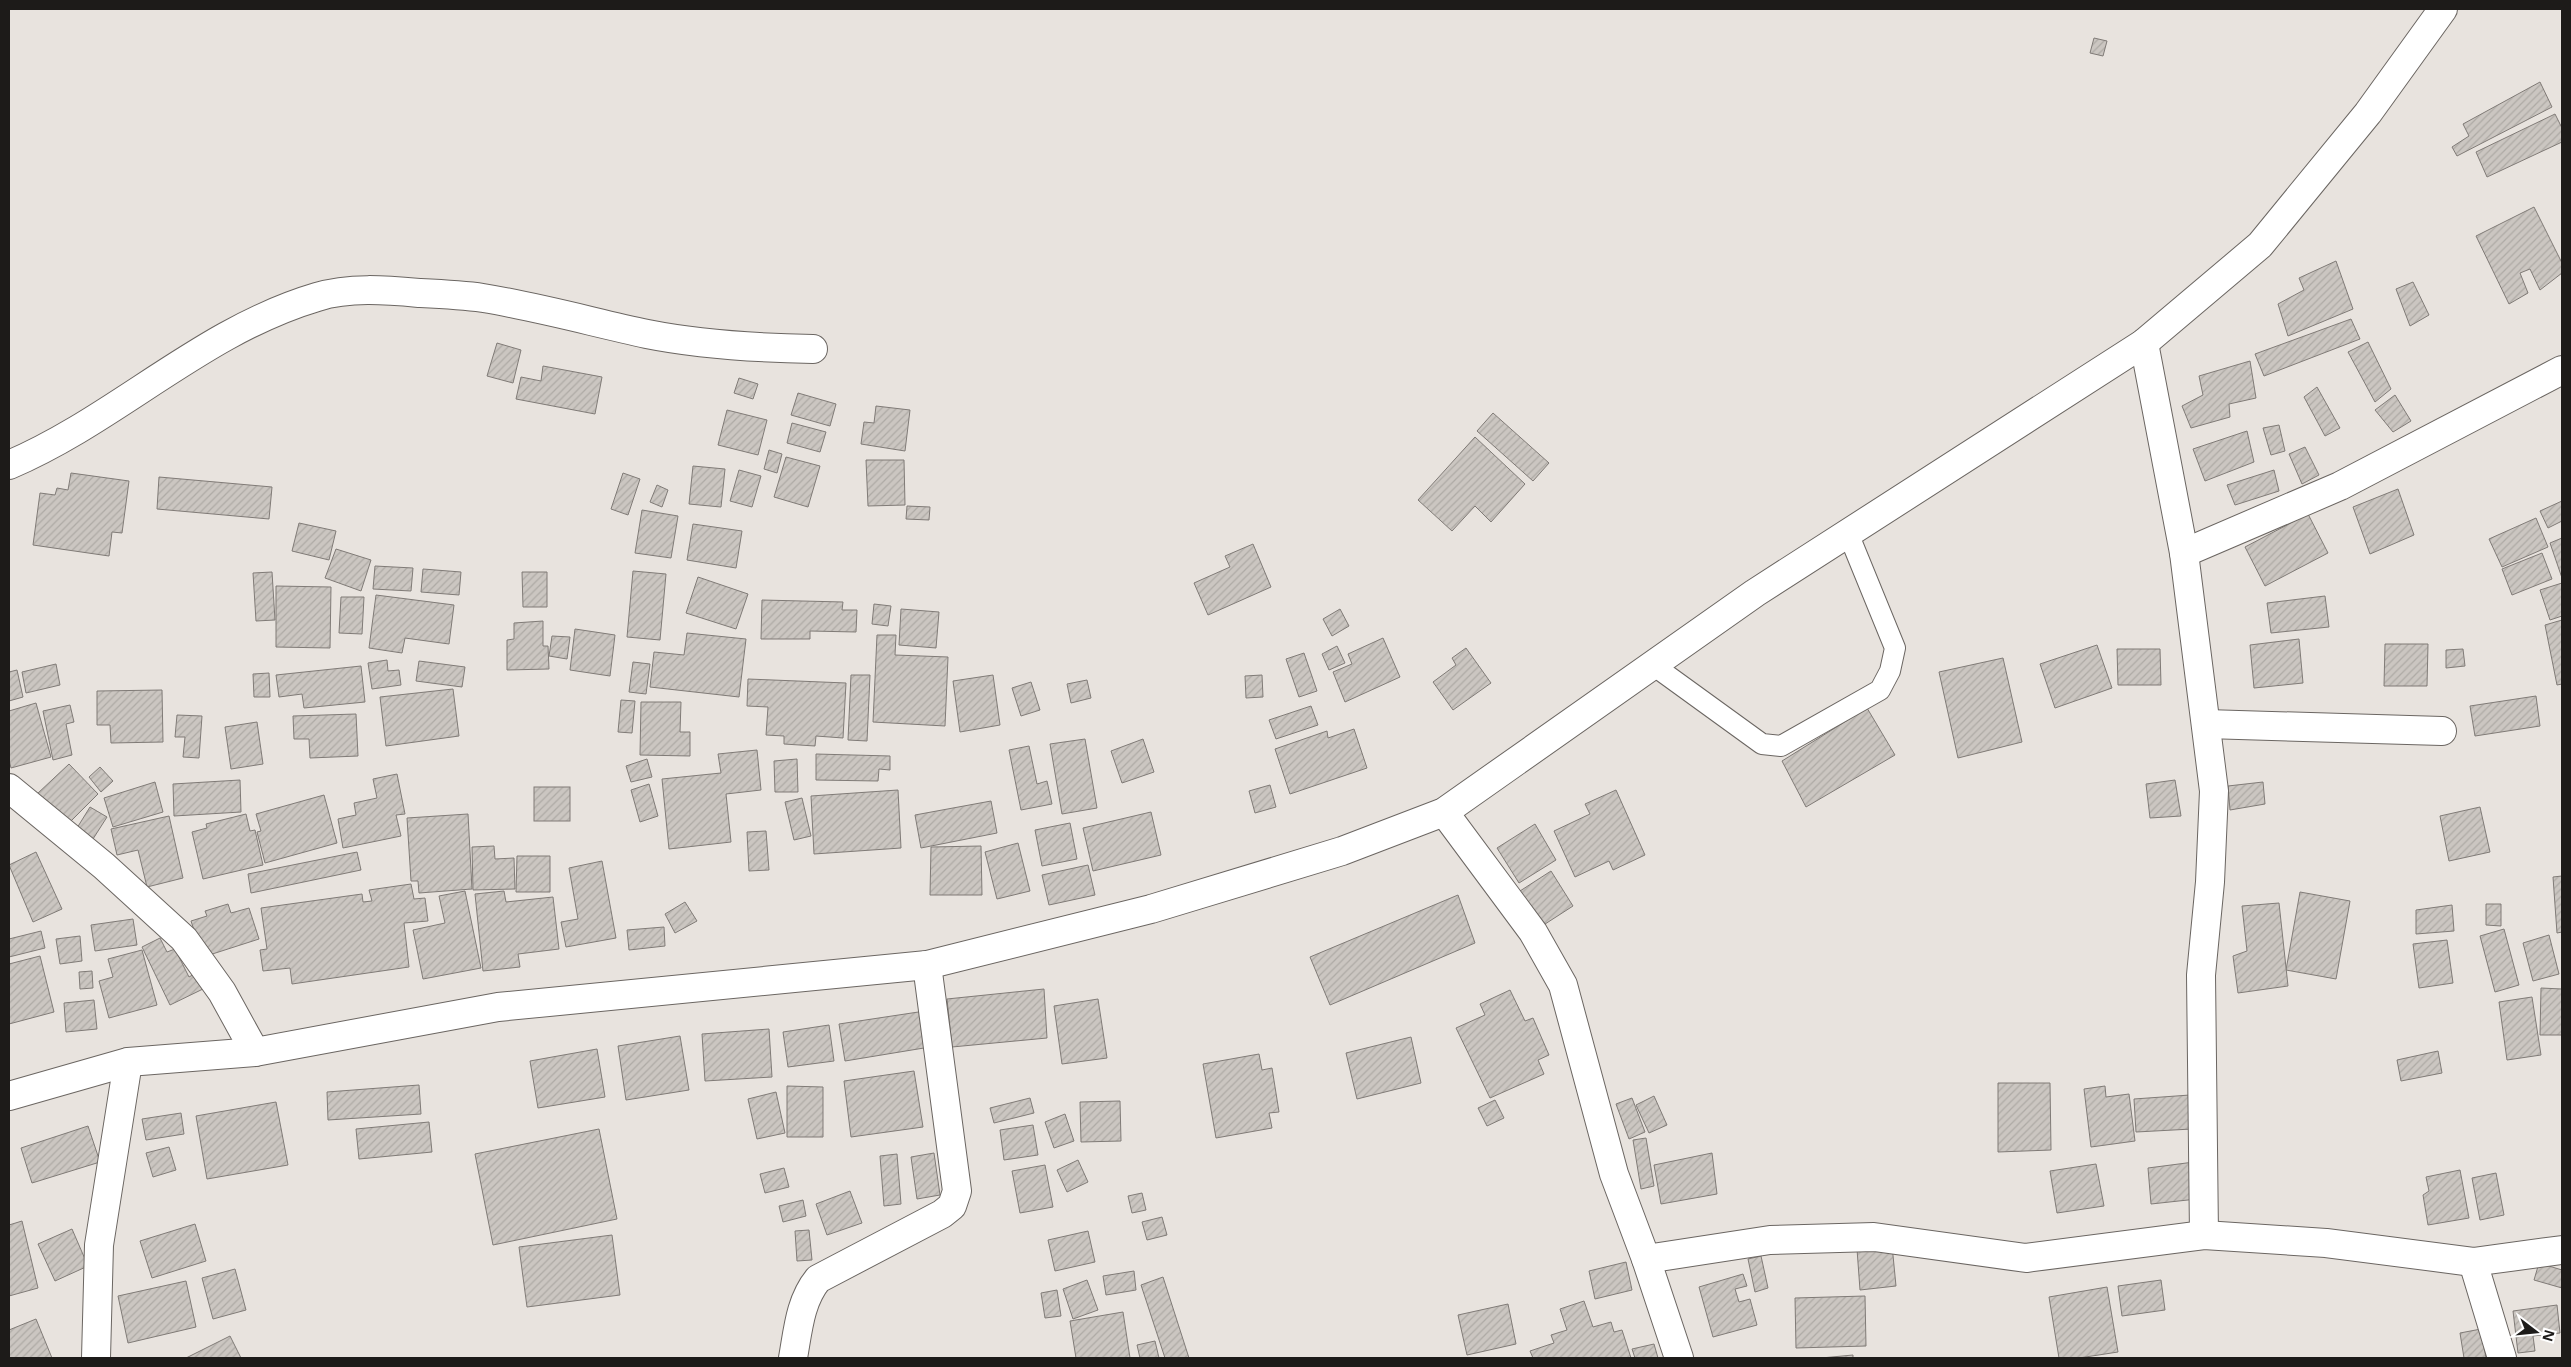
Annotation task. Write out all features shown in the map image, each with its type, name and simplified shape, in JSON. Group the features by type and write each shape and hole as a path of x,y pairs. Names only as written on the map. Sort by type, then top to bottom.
{"street":[{"path":"9,1096 128,1062 254,1052 498,1007 927,965 1151,909 1342,850 1444,812 1754,593 2144,343 2260,245 2368,113 2443,9"},
{"path":"9,465 48,448 213,342 263,318 318,296 375,289 481,298 571,315 648,334 732,347 813,349"},
{"path":"2144,343 2184,553 2214,791 2210,882 2201,974 2204,1235"},
{"path":"2184,553 2340,486 2562,370"},
{"path":"2206,724 2442,731"},
{"path":"9,788 104,866 184,939 222,992 254,1052"},
{"path":"1444,812 1533,932 1563,986 1614,1174 1646,1259 1678,1358"},
{"path":"793,1358 803,1307 808,1292 818,1279 942,1214 952,1206 957,1191 927,965"},
{"path":"96,1358 99,1245 128,1062"},
{"path":"1646,1259 1770,1240 1874,1237 2026,1258 2204,1235 2326,1243 2473,1262 2562,1250"},
{"path":"2473,1262 2502,1358"}],"lane":[{"path":"1653,665 1762,744 1781,746 1880,690 1890,671 1895,648 1848,533"}],"building":[{"path":"2094,38 2107,41 2103,56 2090,53"},
{"path":"2540,82 2552,107 2457,156 2452,147 2469,136 2463,124"},
{"path":"2555,114 2562,128 2562,142 2487,177 2476,152"},
{"path":"2534,207 2562,263 2562,273 2540,290 2530,269 2520,273 2528,293 2509,304 2476,236"},
{"path":"2336,261 2353,309 2288,336 2278,304 2304,290 2299,278"},
{"path":"2413,282 2429,315 2410,326 2396,289"},
{"path":"2351,319 2360,339 2264,376 2255,354"},
{"path":"2368,342 2391,389 2375,402 2348,352"},
{"path":"497,343 521,350 513,383 487,376"},
{"path":"2250,361 2256,398 2229,404 2230,417 2191,428 2182,406 2203,395 2199,376"},
{"path":"543,366 602,377 595,414 516,399 521,377 541,381"},
{"path":"739,378 758,384 753,399 734,393"},
{"path":"2317,387 2340,428 2325,436 2304,397"},
{"path":"798,393 836,404 830,426 791,415"},
{"path":"2395,395 2411,421 2393,432 2375,410"},
{"path":"876,406 910,410 905,451 861,444 864,422 874,423"},
{"path":"727,410 767,420 758,455 718,445"},
{"path":"1493,413 1549,463 1533,481 1477,431"},
{"path":"792,423 826,432 820,452 787,443"},
{"path":"2279,425 2285,451 2271,455 2263,428"},
{"path":"2247,431 2254,462 2205,481 2193,449"},
{"path":"1475,437 1525,484 1491,522 1475,506 1452,531 1418,500"},
{"path":"2305,447 2319,475 2302,484 2289,454"},
{"path":"769,450 782,454 777,473 764,469"},
{"path":"786,457 820,466 808,507 774,497"},
{"path":"866,460 904,460 905,505 868,506"},
{"path":"693,466 725,469 721,507 689,504"},
{"path":"739,470 761,476 752,507 730,501"},
{"path":"2274,470 2279,491 2235,505 2227,485"},
{"path":"71,473 129,481 122,533 112,532 109,556 33,545 40,493 55,495 57,488 68,490"},
{"path":"623,473 640,479 628,515 611,509"},
{"path":"159,477 272,487 269,519 157,509"},
{"path":"657,485 668,490 662,507 650,502"},
{"path":"2398,489 2414,535 2370,554 2353,507"},
{"path":"2562,501 2562,521 2548,528 2540,511"},
{"path":"907,506 930,507 929,520 906,519"},
{"path":"642,510 678,516 671,558 635,553"},
{"path":"2308,514 2328,553 2265,586 2245,547"},
{"path":"2536,518 2548,547 2502,567 2489,539"},
{"path":"299,523 336,531 329,560 292,551"},
{"path":"693,524 742,531 736,568 687,560"},
{"path":"2562,538 2562,578 2550,543"},
{"path":"1253,544 1271,587 1208,615 1194,583 1230,567 1225,556"},
{"path":"336,549 371,560 361,591 325,578"},
{"path":"2542,553 2552,579 2512,595 2502,569"},
{"path":"375,566 413,568 411,591 373,589"},
{"path":"423,569 461,572 459,595 421,592"},
{"path":"633,571 666,574 660,640 627,637"},
{"path":"272,572 275,620 256,621 253,573"},
{"path":"522,572 547,572 547,607 523,607"},
{"path":"698,577 748,594 736,629 686,613"},
{"path":"2562,583 2562,616 2550,620 2540,590"},
{"path":"276,586 331,587 330,648 276,647"},
{"path":"376,595 454,605 449,644 405,638 402,653 369,648"},
{"path":"2325,596 2329,627 2271,633 2267,603"},
{"path":"341,597 364,597 362,634 339,633"},
{"path":"762,600 843,602 842,610 857,610 856,632 810,631 810,639 761,639"},
{"path":"874,604 891,606 888,626 872,624"},
{"path":"901,609 939,612 936,648 899,645"},
{"path":"1340,609 1349,626 1332,636 1323,619"},
{"path":"2562,620 2562,684 2557,685 2545,625"},
{"path":"543,621 543,646 548,646 549,669 507,670 507,640 514,639 514,623"},
{"path":"575,629 615,635 610,676 570,670"},
{"path":"687,633 746,639 739,697 650,687 654,652 684,655"},
{"path":"877,635 896,635 895,655 948,657 945,726 873,722"},
{"path":"552,636 570,637 567,659 549,656"},
{"path":"1383,638 1400,677 1345,702 1333,672 1352,664 1348,654"},
{"path":"2299,639 2303,683 2254,688 2250,645"},
{"path":"2385,644 2428,644 2427,686 2384,686"},
{"path":"2097,645 2112,688 2055,708 2040,664"},
{"path":"1337,646 1345,663 1329,670 1322,654"},
{"path":"1466,648 1491,683 1453,710 1433,682 1456,665 1452,658"},
{"path":"2117,649 2160,649 2161,685 2118,685"},
{"path":"2463,649 2465,666 2446,668 2446,650"},
{"path":"1304,653 1317,691 1299,697 1286,659"},
{"path":"2003,658 2022,742 1958,758 1939,672"},
{"path":"387,660 388,671 399,670 401,685 372,689 368,663"},
{"path":"419,661 465,667 462,687 416,681"},
{"path":"633,662 650,664 646,694 629,692"},
{"path":"56,664 60,685 26,693 22,672"},
{"path":"361,666 365,702 304,708 302,694 279,697 276,675"},
{"path":"17,670 23,697 9,701 9,672"},
{"path":"269,673 270,697 254,697 253,674"},
{"path":"851,675 870,675 867,741 848,740"},
{"path":"993,675 1000,725 960,732 953,681"},
{"path":"1262,675 1263,697 1246,698 1245,676"},
{"path":"748,679 846,683 843,738 816,736 815,746 784,744 784,736 766,735 768,707 747,706"},
{"path":"1087,680 1091,698 1071,703 1067,684"},
{"path":"1031,682 1040,710 1021,716 1012,688"},
{"path":"453,689 459,736 386,746 380,697"},
{"path":"162,690 163,742 111,743 110,725 97,725 97,691"},
{"path":"2536,696 2540,726 2475,736 2470,706"},
{"path":"621,700 635,701 632,733 618,732"},
{"path":"641,702 681,702 680,732 690,732 690,756 640,755"},
{"path":"36,703 51,757 11,768 9,760 9,711"},
{"path":"70,705 74,722 66,724 72,755 53,760 43,711"},
{"path":"1311,706 1318,725 1276,739 1269,720"},
{"path":"1867,708 1895,755 1806,807 1782,761"},
{"path":"356,714 358,756 310,758 309,739 294,739 293,716"},
{"path":"177,715 202,716 199,758 183,757 185,737 175,737"},
{"path":"257,722 263,764 231,769 225,727"},
{"path":"1354,729 1367,768 1290,794 1275,749 1327,731 1328,738"},
{"path":"1085,739 1097,808 1062,814 1050,744"},
{"path":"1143,739 1154,772 1122,783 1111,751"},
{"path":"1029,746 1037,784 1047,781 1052,804 1021,810 1009,750"},
{"path":"757,750 761,790 726,794 731,842 669,849 662,779 721,773 718,754"},
{"path":"816,754 890,756 890,770 879,769 878,781 816,780"},
{"path":"647,759 652,777 631,782 626,766"},
{"path":"797,759 798,792 775,792 774,761"},
{"path":"69,764 98,794 67,825 37,794"},
{"path":"100,767 113,781 101,792 89,777"},
{"path":"397,774 405,814 396,815 401,836 343,848 338,819 356,815 354,803 377,798 373,779"},
{"path":"240,780 241,812 174,816 173,784"},
{"path":"2175,780 2181,816 2150,818 2146,784"},
{"path":"155,782 163,812 113,827 104,798"},
{"path":"2263,782 2265,804 2230,810 2228,786"},
{"path":"649,784 658,816 640,822 631,790"},
{"path":"1270,785 1276,807 1255,813 1249,791"},
{"path":"534,787 570,787 570,821 534,821"},
{"path":"898,790 901,848 814,854 811,796"},
{"path":"1616,790 1645,855 1613,870 1609,861 1575,877 1554,831 1590,814 1585,804"},
{"path":"324,795 337,843 265,863 257,832 261,831 256,814"},
{"path":"802,798 811,836 794,840 785,802"},
{"path":"991,801 997,833 921,848 915,815"},
{"path":"90,807 107,817 93,839 77,828"},
{"path":"2480,807 2490,852 2449,861 2440,816"},
{"path":"1151,812 1161,855 1093,871 1083,828"},
{"path":"246,814 250,831 255,830 263,865 203,879 192,832 207,828 206,824"},
{"path":"468,814 472,889 419,893 418,881 411,881 407,818"},
{"path":"169,816 183,878 147,887 138,850 117,855 111,829"},
{"path":"1070,823 1077,859 1042,866 1035,830"},
{"path":"1535,824 1556,860 1519,883 1497,848"},
{"path":"766,831 769,870 749,871 747,832"},
{"path":"1018,843 1030,891 997,899 985,852"},
{"path":"494,846 495,859 514,858 515,889 473,890 472,847"},
{"path":"981,846 982,895 930,895 931,847"},
{"path":"36,852 62,909 33,922 9,865"},
{"path":"357,852 361,870 251,893 248,874"},
{"path":"517,856 550,856 550,892 516,892"},
{"path":"602,861 616,938 566,947 561,922 578,919 569,868"},
{"path":"1088,865 1095,895 1049,905 1042,875"},
{"path":"1551,871 1573,906 1542,926 1520,891"},
{"path":"2562,876 2562,932 2557,933 2553,877"},
{"path":"411,884 414,899 425,898 428,921 404,923 409,967 292,984 290,968 263,971 260,950 267,949 261,908 362,894 363,902 372,901 369,890"},
{"path":"465,891 481,968 423,979 413,930 445,923 439,896"},
{"path":"504,891 506,902 553,897 559,949 518,954 520,967 483,971 475,894"},
{"path":"2300,892 2350,901 2336,979 2286,970"},
{"path":"1458,895 1475,943 1330,1005 1310,957"},
{"path":"685,902 697,921 675,933 665,914"},
{"path":"2279,903 2288,986 2238,993 2233,956 2247,951 2242,906"},
{"path":"228,904 231,913 249,908 259,939 203,957 191,921 207,916 205,911"},
{"path":"2486,904 2501,904 2501,926 2486,925"},
{"path":"2452,905 2454,931 2416,934 2416,910"},
{"path":"133,919 137,945 95,951 91,925"},
{"path":"664,927 665,946 629,950 627,930"},
{"path":"2504,929 2519,985 2495,992 2480,936"},
{"path":"41,931 45,948 9,957 9,939"},
{"path":"2549,935 2559,974 2533,981 2523,943"},
{"path":"80,936 82,961 60,964 56,939"},
{"path":"160,938 167,952 175,949 189,977 198,972 205,988 170,1005 142,947"},
{"path":"2447,940 2453,983 2419,988 2413,944"},
{"path":"142,950 157,1005 109,1018 99,981 113,977 108,959"},
{"path":"40,956 54,1012 9,1024 9,964"},
{"path":"92,971 93,988 80,989 79,972"},
{"path":"2541,988 2562,989 2562,1035 2540,1035"},
{"path":"1044,989 1047,1038 952,1047 947,999"},
{"path":"1510,990 1525,1021 1533,1018 1549,1055 1538,1060 1544,1074 1490,1098 1456,1028 1485,1015 1480,1004"},
{"path":"2532,997 2541,1055 2507,1060 2499,1002"},
{"path":"1098,999 1107,1058 1062,1064 1054,1006"},
{"path":"94,1000 97,1029 66,1032 64,1003"},
{"path":"925,1011 930,1047 845,1061 839,1024"},
{"path":"829,1025 834,1061 788,1067 783,1032"},
{"path":"769,1029 772,1077 705,1081 702,1034"},
{"path":"680,1036 689,1090 626,1100 618,1046"},
{"path":"1411,1037 1421,1083 1357,1099 1346,1053"},
{"path":"597,1049 605,1097 538,1108 530,1061"},
{"path":"2438,1051 2442,1073 2401,1081 2397,1060"},
{"path":"1259,1054 1262,1070 1272,1068 1279,1112 1269,1113 1272,1128 1216,1138 1203,1064"},
{"path":"914,1071 923,1127 851,1137 844,1081"},
{"path":"1998,1083 2050,1083 2051,1150 1998,1152"},
{"path":"419,1085 421,1114 328,1120 327,1092"},
{"path":"787,1086 823,1087 823,1137 787,1137"},
{"path":"2105,1086 2106,1097 2129,1094 2135,1141 2091,1147 2084,1089"},
{"path":"776,1092 785,1133 757,1139 748,1099"},
{"path":"2190,1095 2192,1129 2136,1132 2134,1099"},
{"path":"1654,1096 1667,1125 1649,1133 1636,1105"},
{"path":"1030,1098 1034,1113 994,1123 990,1108"},
{"path":"1632,1098 1645,1132 1629,1139 1616,1104"},
{"path":"1495,1100 1504,1118 1487,1126 1478,1108"},
{"path":"1120,1101 1121,1141 1081,1142 1080,1102"},
{"path":"276,1102 288,1165 207,1179 196,1116"},
{"path":"181,1113 184,1134 146,1140 142,1119"},
{"path":"1065,1114 1074,1141 1054,1148 1045,1122"},
{"path":"429,1122 432,1152 359,1159 356,1129"},
{"path":"1033,1125 1038,1155 1004,1160 1000,1130"},
{"path":"88,1126 100,1162 32,1183 21,1148"},
{"path":"599,1129 617,1219 493,1245 475,1154"},
{"path":"1646,1138 1654,1186 1641,1189 1633,1140"},
{"path":"169,1147 176,1170 153,1177 146,1153"},
{"path":"934,1153 940,1195 917,1199 911,1157"},
{"path":"1712,1153 1717,1194 1661,1204 1654,1165"},
{"path":"897,1154 901,1204 884,1206 880,1156"},
{"path":"1078,1160 1088,1182 1067,1192 1057,1170"},
{"path":"2194,1162 2197,1199 2151,1204 2148,1168"},
{"path":"2096,1164 2104,1206 2057,1213 2050,1171"},
{"path":"1045,1165 1053,1207 1020,1213 1012,1171"},
{"path":"784,1168 789,1187 765,1193 760,1174"},
{"path":"2460,1170 2469,1218 2428,1225 2423,1195 2429,1191 2426,1177"},
{"path":"2496,1173 2504,1215 2480,1220 2472,1178"},
{"path":"850,1191 862,1223 827,1235 816,1204"},
{"path":"1142,1193 1146,1210 1132,1213 1128,1196"},
{"path":"803,1200 806,1216 783,1222 779,1206"},
{"path":"1162,1217 1167,1235 1147,1240 1142,1222"},
{"path":"22,1221 38,1288 9,1296 9,1225"},
{"path":"195,1224 206,1261 152,1278 140,1241"},
{"path":"72,1229 88,1266 55,1281 38,1244"},
{"path":"809,1230 812,1260 797,1261 795,1231"},
{"path":"1088,1231 1095,1262 1055,1271 1048,1240"},
{"path":"612,1235 620,1295 527,1307 519,1247"},
{"path":"1892,1245 1896,1286 1860,1290 1857,1249"},
{"path":"1761,1256 1768,1288 1755,1292 1748,1259"},
{"path":"1626,1262 1632,1290 1595,1299 1589,1271"},
{"path":"2539,1263 2562,1270 2562,1288 2534,1280"},
{"path":"235,1269 246,1310 213,1319 202,1278"},
{"path":"1134,1271 1136,1290 1106,1295 1103,1276"},
{"path":"1743,1274 1747,1286 1735,1289 1739,1302 1750,1299 1757,1325 1713,1337 1699,1287"},
{"path":"1163,1277 1189,1358 1165,1358 1141,1285"},
{"path":"1087,1280 1098,1310 1073,1319 1063,1289"},
{"path":"2161,1280 2165,1310 2122,1316 2118,1286"},
{"path":"186,1281 196,1327 128,1343 118,1296"},
{"path":"2107,1287 2118,1352 2079,1358 2059,1358 2049,1297"},
{"path":"1057,1290 1061,1316 1045,1318 1041,1293"},
{"path":"1865,1296 1866,1346 1796,1348 1795,1298"},
{"path":"1584,1301 1593,1327 1611,1322 1614,1332 1622,1330 1631,1358 1533,1358 1530,1351 1554,1343 1551,1335 1567,1330 1560,1309"},
{"path":"1508,1304 1516,1344 1467,1355 1458,1315"},
{"path":"2557,1305 2560,1333 2533,1336 2535,1351 2518,1353 2513,1311"},
{"path":"1123,1312 1130,1358 1076,1358 1070,1321"},
{"path":"36,1319 52,1358 9,1358 9,1330"},
{"path":"2481,1329 2486,1358 2464,1358 2460,1333"},
{"path":"230,1336 241,1358 186,1358"},
{"path":"1155,1341 1159,1358 1140,1358 1137,1345"},
{"path":"1654,1344 1658,1358 1635,1358 1632,1349"},
{"path":"1853,1355 1853,1358 1821,1358"}]}
